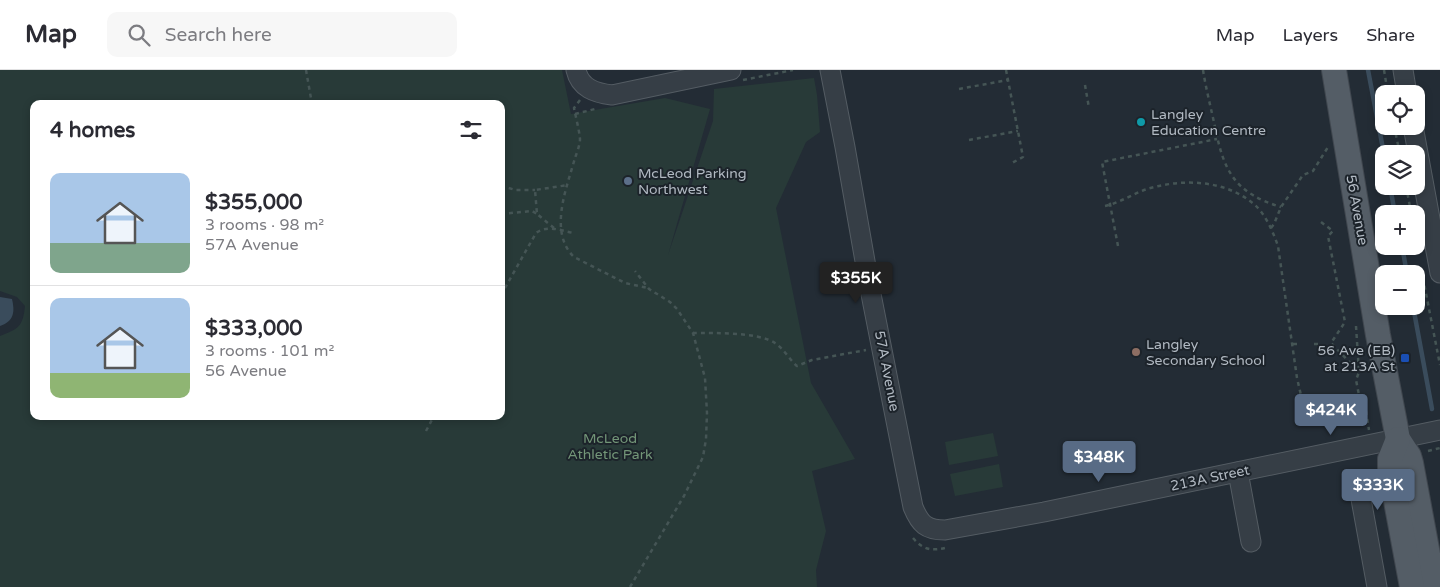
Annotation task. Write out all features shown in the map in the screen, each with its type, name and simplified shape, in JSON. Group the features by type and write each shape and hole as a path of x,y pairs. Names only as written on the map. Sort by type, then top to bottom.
{"main road":[{"name":"56 Avenue","path":"1334,70 1378,335 1398,439 1409,456 1411,463 1434,587"},
{"name":"56 Avenue","path":"1398,439 1390,460 1390,469 1412,587"}],"street":[{"path":"576,70 581,82 588,89 599,94 612,95 731,70"},
{"name":"57A Avenue","path":"830,70 846,146 869,284 913,507 922,523"},
{"path":"1403,70 1406,85"},
{"path":"1414,135 1431,271"},
{"name":"213A Street","path":"922,523 928,528 945,530 1044,512 1440,430"},
{"path":"1238,472 1251,542"},
{"path":"1359,488 1378,587"}],"path":[{"path":"306,70 311,100"},
{"path":"1006,70 1023,157 1012,163"},
{"path":"1203,70 1217,139 1223,160 1230,174 1242,187 1260,199 1282,207"},
{"path":"1384,70 1386,85"},
{"path":"959,90 1008,80"},
{"path":"1085,85 1089,108"},
{"path":"588,89 574,108 580,140 560,214 561,231 566,246 574,257 624,283 649,289 670,302 693,334 705,378 707,413 703,457 684,496 630,587"},
{"path":"969,140 1018,131"},
{"path":"1118,246 1102,162 1217,139"},
{"path":"1271,228 1303,175 1313,170 1332,142"},
{"path":"1105,206 1126,199 1143,190 1170,183 1188,182 1216,186 1237,193 1255,206 1271,228 1278,246 1280,269 1303,404"},
{"path":"505,187 516,190 535,190 568,185"},
{"path":"1237,193 1242,187"},
{"path":"535,190 537,214"},
{"path":"1255,206 1260,199"},
{"path":"505,214 532,211 555,229"},
{"path":"1322,222 1333,231 1328,236 1345,322 1332,344 1359,372"},
{"path":"505,288 536,233 546,228 573,234"},
{"path":"635,271 649,289"},
{"path":"1431,271 1440,365"},
{"path":"693,334 725,333 764,338 777,344 797,366 812,360 866,350"},
{"path":"1293,344 1301,344"},
{"path":"1314,344 1322,344"},
{"path":"426,431 432,420"},
{"path":"1426,452 1440,448"}],"green space":[{"name":"McLeod Athletic Park","path":"0,70 562,70 571,114 665,98 710,109 668,255 713,121 714,89 814,78 820,132 806,142 776,208 811,383 855,459 812,471 826,531 816,570 817,587 0,587 0,336 15,329 23,319 25,306 17,297 0,291"},
{"path":"993,433 998,456 949,465 945,442"},
{"path":"999,464 1003,487 955,496 950,474"}],"water":[{"path":"0,297 12,299 13,308 11,319 0,326"}],"waterway":[{"path":"1368,70 1382,145"},
{"path":"1392,195 1393,205"},
{"path":"1404,255 1405,265"},
{"path":"1415,315 1432,409"}],"place":[{"name":"Langley Education Centre","path":"1141,122"},
{"name":"McLeod Parking Northwest","path":"628,181"},
{"name":"Langley Secondary School","path":"1136,352"},
{"name":"56 Ave (EB) at 213A St","path":"1405,358"}]}
